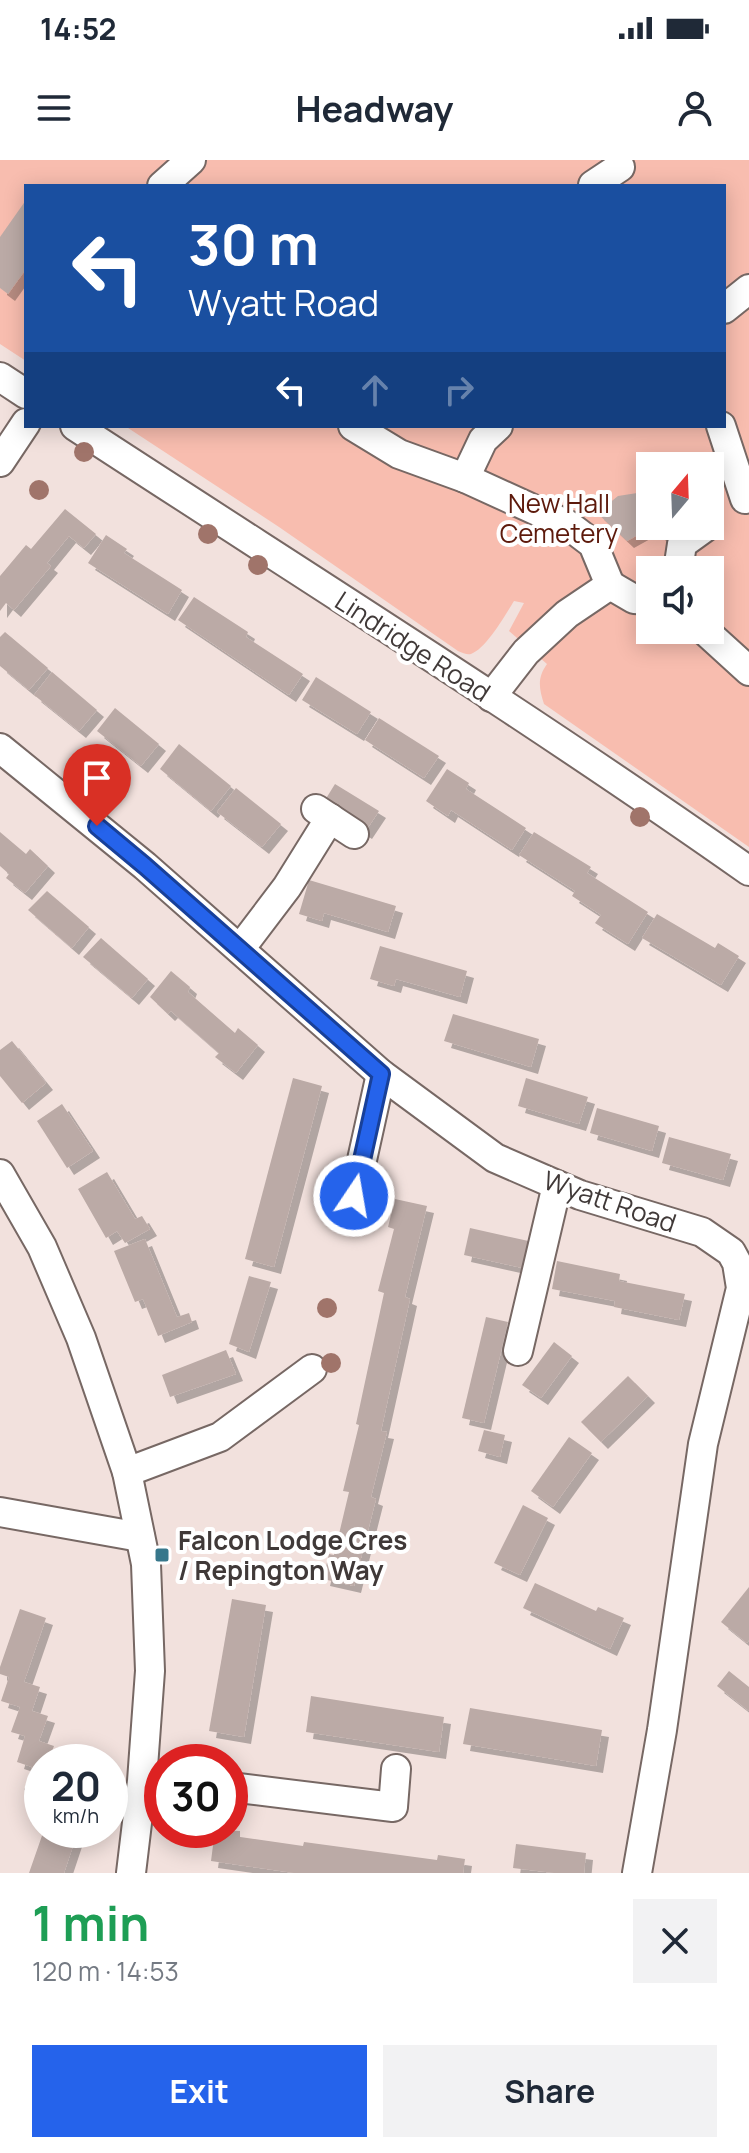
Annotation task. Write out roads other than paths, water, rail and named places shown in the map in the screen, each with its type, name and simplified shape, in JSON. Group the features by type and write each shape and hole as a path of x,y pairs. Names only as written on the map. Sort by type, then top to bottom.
{"street":[{"path":"164,184 191,160"},
{"path":"595,184 622,162"},
{"path":"726,307 749,289"},
{"path":"0,377 24,393"},
{"path":"0,462 24,426"},
{"name":"Lindridge Road","path":"78,428 652,803 749,871"},
{"path":"356,428 399,454 465,478 568,525 593,544 610,585 636,599"},
{"path":"465,478 483,440 496,428"},
{"path":"722,428 747,498 724,514"},
{"path":"491,697 526,652 567,614 610,585"},
{"path":"719,644 749,671"},
{"name":"Wyatt Road","path":"0,748 145,866 381,1074 495,1158 580,1195 702,1232 731,1252 737,1263 741,1288 703,1444 662,1730 637,1873"},
{"path":"240,949 287,887 322,813 354,834"},
{"path":"354,1196 381,1074"},
{"path":"0,1174 42,1247 81,1338 127,1472 146,1564 151,1744"},
{"path":"518,1351 557,1185"},
{"path":"127,1472 220,1437 312,1369"},
{"path":"0,1512 140,1537"},
{"path":"248,1789 393,1807 396,1769"},
{"path":"131,1873 144,1817"}],"place":[{"name":"Falcon Lodge Cres / Repington Way","path":"162,1555"}],"park label":[{"name":"New Hall Cemetery","path":"559,518"}]}
